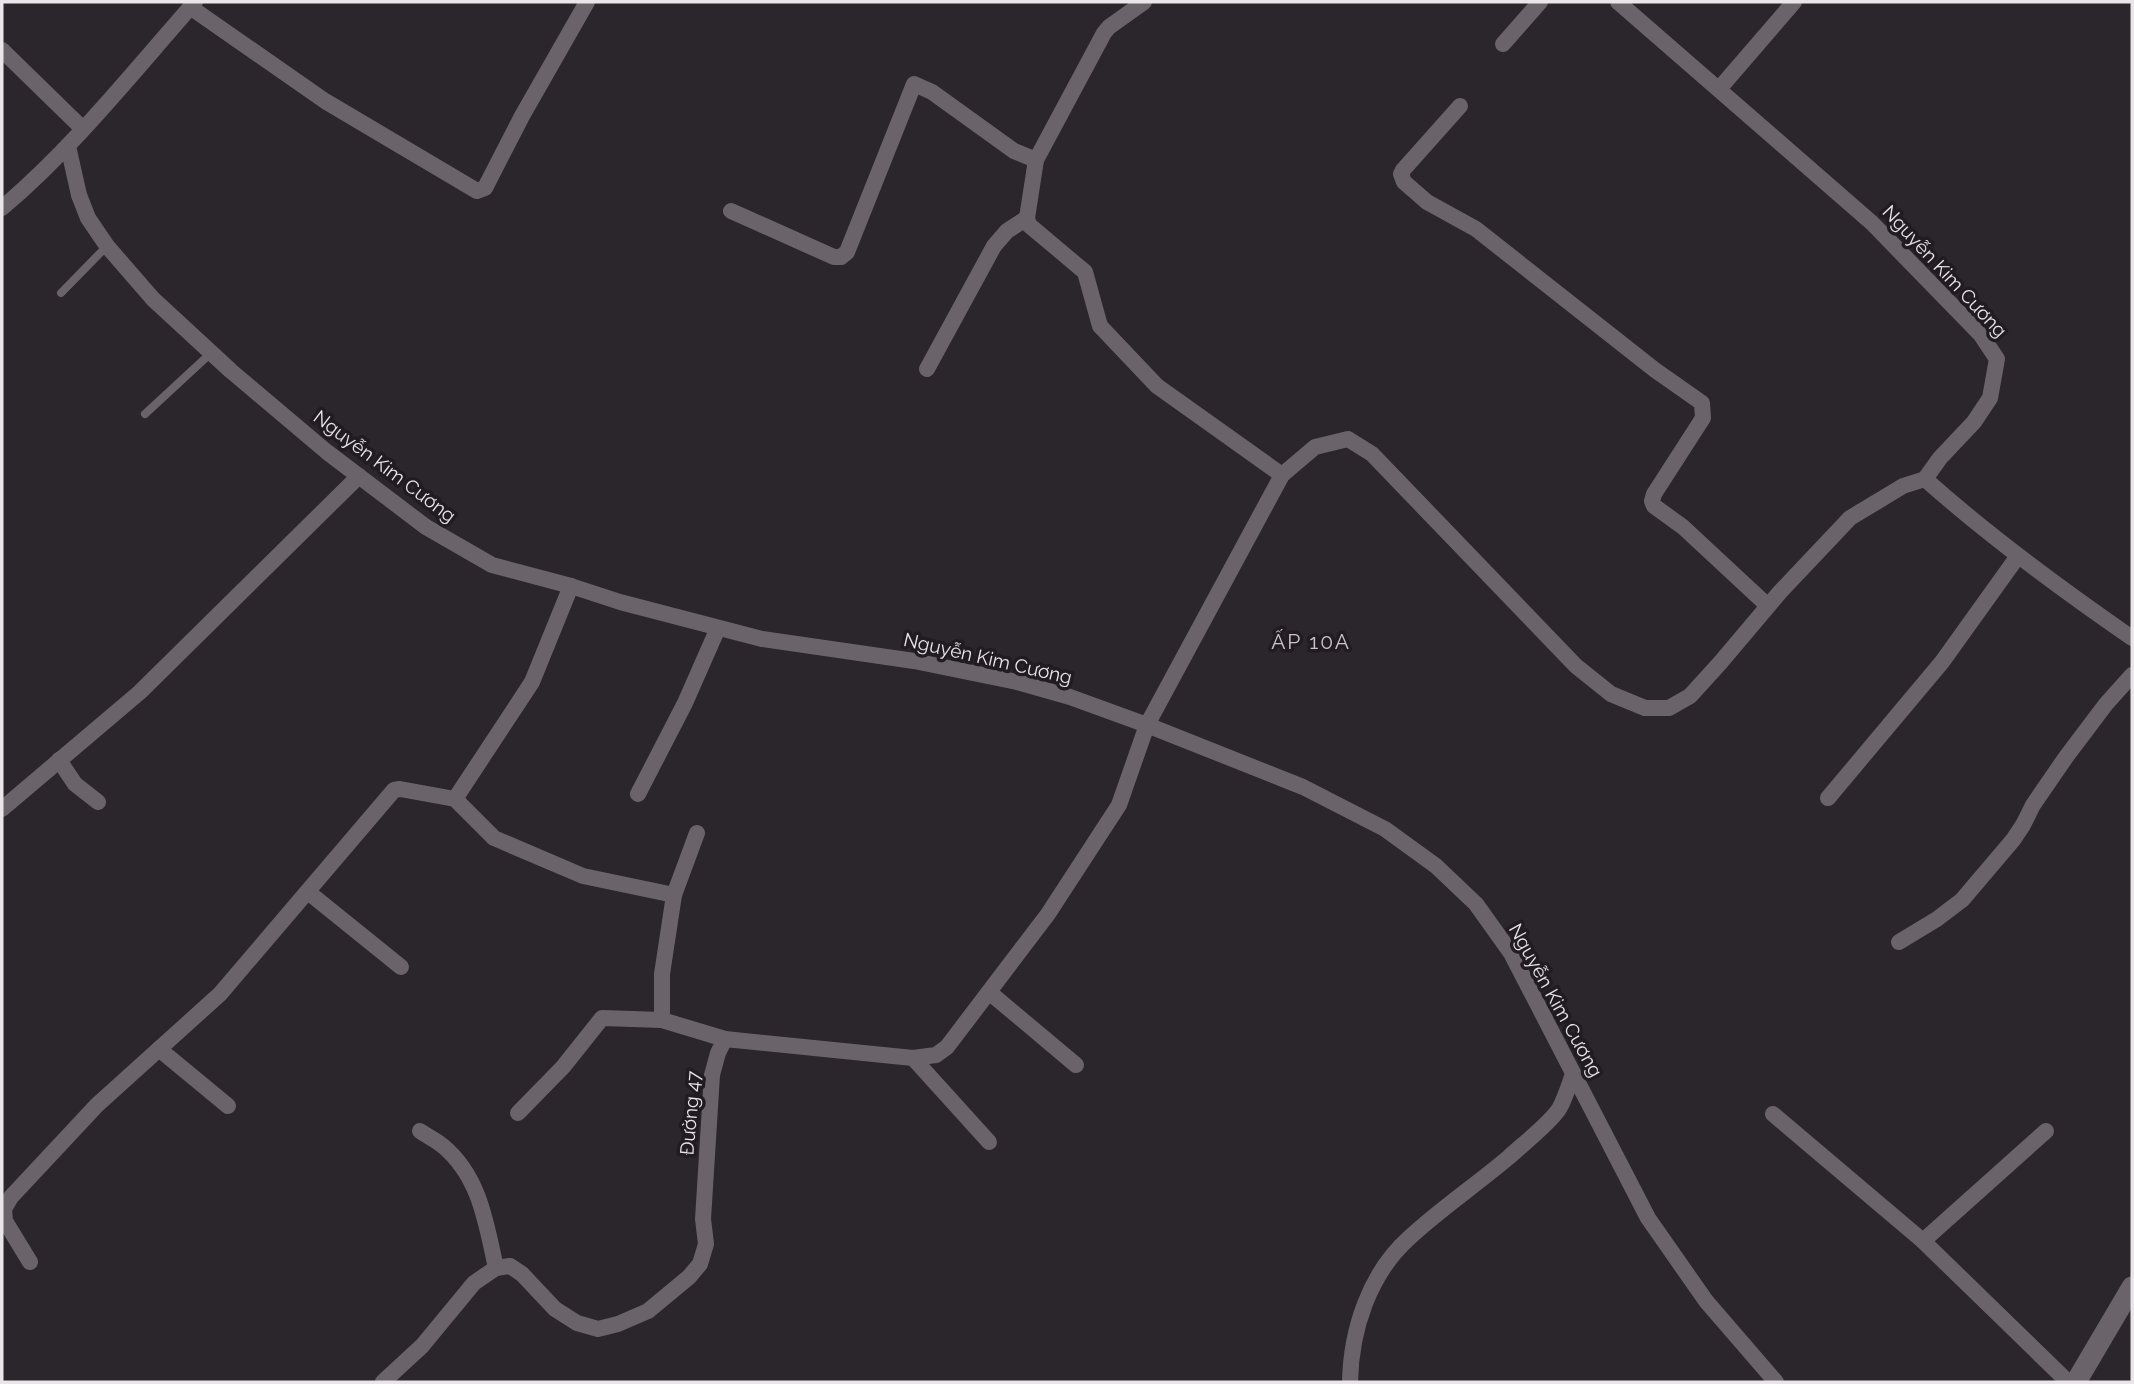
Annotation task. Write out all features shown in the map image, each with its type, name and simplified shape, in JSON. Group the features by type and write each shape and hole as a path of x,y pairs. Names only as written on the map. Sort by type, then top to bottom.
{"main road":[{"path":"2076,1382 2130,1301"}],"street":[{"path":"2,208 36,179 68,146 193,4 326,100 477,191 482,191 587,2"},
{"path":"1143,2 1104,33 1035,160 1027,218 1029,225 1085,272 1100,326 1157,386 1282,475"},
{"path":"1503,44 1540,2"},
{"name":"Nguyễn Kim Cương","path":"1618,2 1872,223 1981,335 1997,359 1990,398 1974,422 1924,479"},
{"path":"1719,89 1794,2"},
{"path":"2,50 83,129"},
{"path":"731,211 834,257 841,257 847,252 914,84 932,92 1014,151 1035,160"},
{"path":"1460,106 1403,170 1401,174 1404,183 1427,202 1476,229 1644,363 1702,403 1703,418 1652,501 1654,506 1683,527 1768,606"},
{"name":"Nguyễn Kim Cương","path":"68,146 88,218 107,246 153,299 211,353 359,476 426,527 492,565 762,639 914,661 1017,682 1070,697 1303,787 1385,829 1436,866 1476,904 1511,953 1648,1218 1706,1301 1776,1382"},
{"path":"927,369 994,246 1007,232 1027,218"},
{"path":"517,1113 563,1067 603,1018 662,1020 725,1039 913,1058 936,1055 947,1047 1048,915 1119,805 1147,725 1282,475 1315,447 1348,439 1372,454 1576,666 1611,694 1645,708 1669,708 1690,696 1768,606 1850,518 1903,486 1924,479 1957,509 2132,638"},
{"path":"2,809 140,692 359,476"},
{"path":"1828,798 1942,662 2018,555"},
{"path":"455,799 532,682 571,586"},
{"path":"638,794 685,703 718,628"},
{"path":"1899,942 1962,900 2013,840 2066,757 2132,675"},
{"path":"59,760 75,784 98,802"},
{"path":"30,1262 5,1221 4,1209 11,1197 88,1115 220,994 394,790 455,799 494,838 583,876 674,895"},
{"path":"662,1020 662,974 674,895 697,832"},
{"path":"308,892 401,967"},
{"path":"989,992 1076,1065"},
{"name":"Đường 47","path":"496,1268 510,1266 522,1274 555,1309 577,1324 597,1329 618,1324 648,1311 690,1277 700,1264 706,1244 703,1219 712,1075 725,1039"},
{"path":"159,1049 228,1106"},
{"path":"913,1058 989,1143"},
{"path":"1350,1382 1350,1363 1359,1319 1385,1266 1408,1238 1500,1164 1559,1109 1573,1074"},
{"path":"1773,1114 1923,1241 2068,1382"},
{"path":"383,1382 422,1346 474,1283 496,1268 480,1198 468,1174 443,1146 420,1131"},
{"path":"1923,1241 2046,1131"}],"lane":[{"path":"61,293 107,246"},
{"path":"145,414 211,353"}],"district":[{"name":"ẤP 10A","path":"1311,641"}]}
